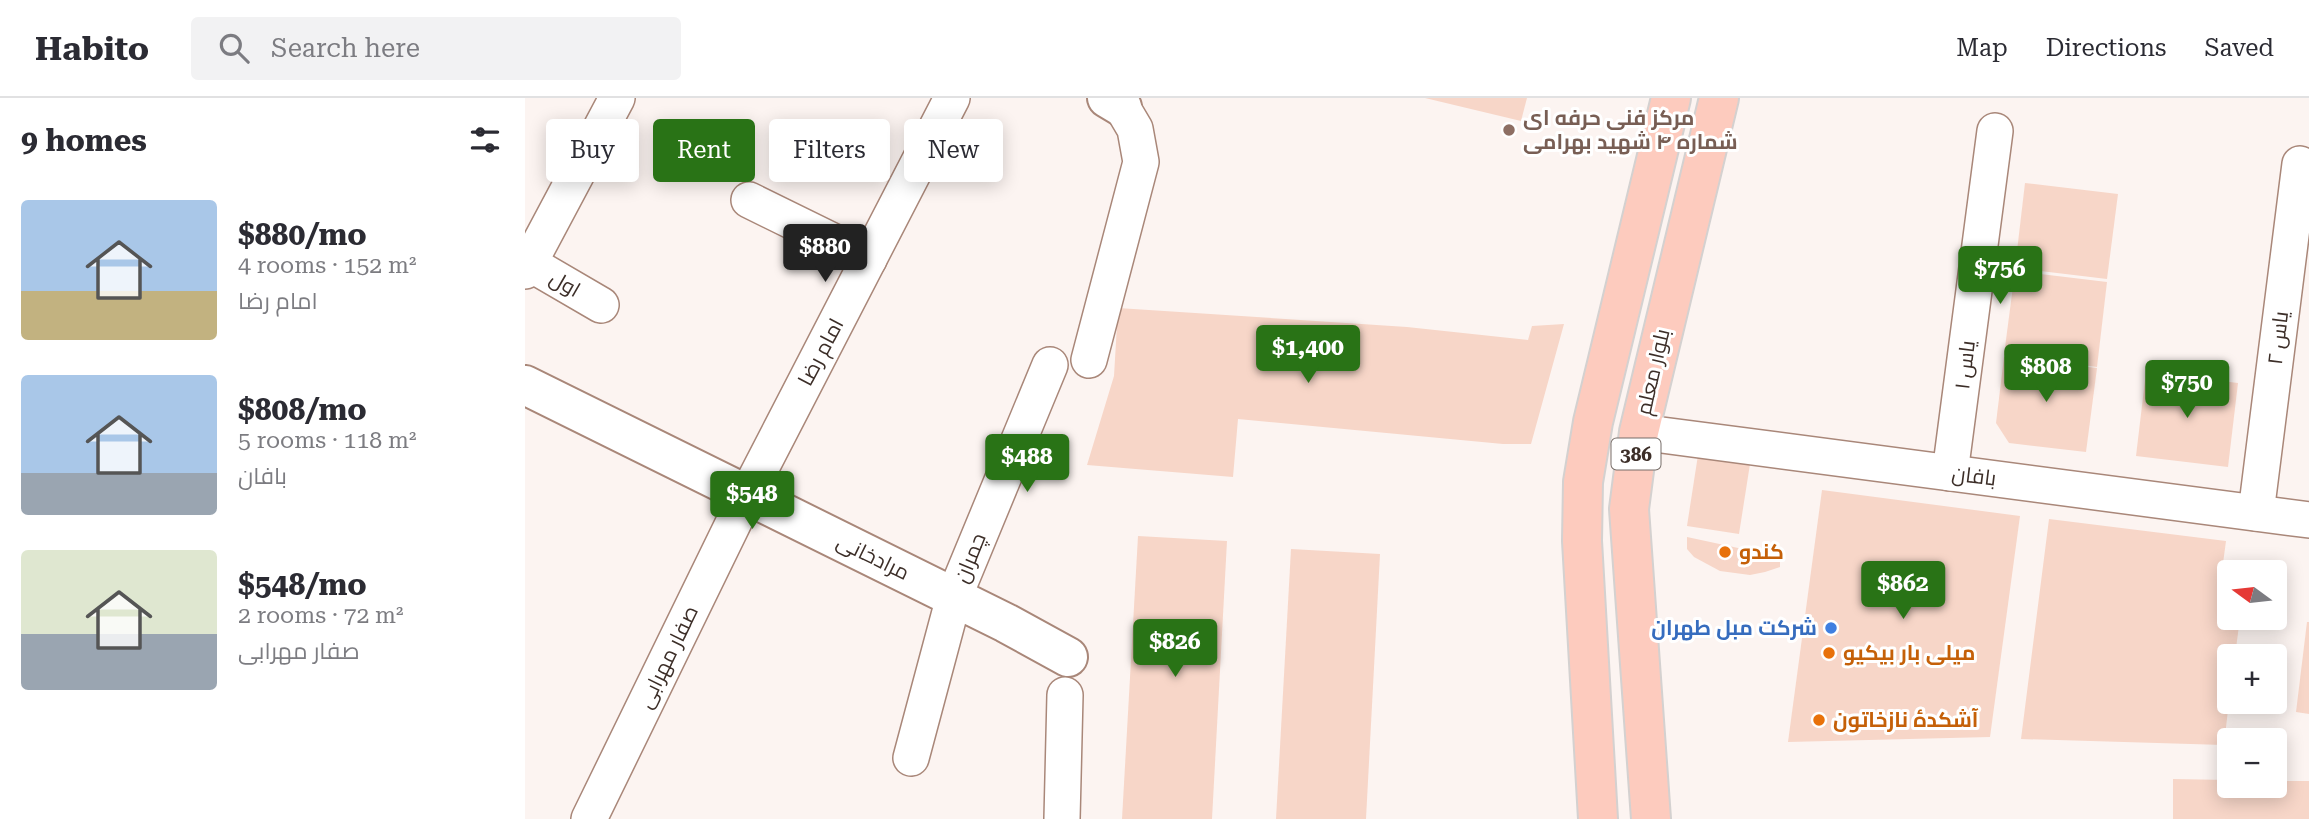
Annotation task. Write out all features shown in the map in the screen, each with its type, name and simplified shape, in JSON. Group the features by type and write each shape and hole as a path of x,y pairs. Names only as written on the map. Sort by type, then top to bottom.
{"main road":[{"name":"386","path":"1598,819 1582,541 1583,482 1593,422 1671,98"},
{"name":"بلوار معلم","path":"1651,819 1629,509 1639,432 1719,98"}],"street":[{"path":"527,267 617,98"},
{"name":"امام رضا","path":"747,495 952,98"},
{"path":"1089,360 1141,162 1135,130 1114,102"},
{"name":"یاس ۱","path":"1950,473 1995,131"},
{"name":"یاس ۲","path":"2256,513 2300,164"},
{"path":"749,200 869,259"},
{"name":"اول","path":"527,267 601,305"},
{"name":"چمران","path":"911,758 954,597 1050,365"},
{"name":"مرادخانی","path":"525,385 954,597 1068,657"},
{"name":"بافان","path":"1639,432 2309,520"},
{"name":"صفار مهرابی","path":"589,819 747,495"},
{"path":"1062,819 1065,695"}],"building":[{"path":"1425,98 1527,98 1521,121"},
{"path":"2025,183 2118,194 2107,279 2015,268"},
{"path":"2015,271 2107,282 2097,367 2004,355"},
{"path":"1118,308 1407,327 1528,340 1532,326 1564,324 1531,444 1503,444 1238,419 1233,477 1087,465 1114,376"},
{"path":"2004,357 2097,368 2086,452 2009,443 1996,423"},
{"path":"2146,372 2238,383 2228,467 2136,456"},
{"path":"1698,455 1750,464 1739,534 1687,526"},
{"path":"1822,490 2020,516 1990,737 1788,742"},
{"path":"2049,519 2226,541 2223,560 2217,560 2217,630 2238,630 2237,644 2217,644 2217,714 2228,714 2226,728 2217,728 2217,745 2021,739"},
{"path":"1138,536 1227,541 1212,819 1122,819"},
{"path":"1687,537 1780,557 1780,567 1750,575 1720,571 1694,557 1687,549"},
{"path":"1291,549 1380,554 1366,819 1276,819"},
{"path":"2309,622 2309,714 2296,712"},
{"path":"2173,779 2217,780 2217,798 2287,798 2287,781 2309,781 2309,819 2173,819"}],"place":[{"name":"مرکز فنی حرفه ای شماره ۴ شهید بهرامی","path":"1509,130"},
{"name":"کندو","path":"1725,552"},
{"name":"شرکت مبل طهران","path":"1831,628"},
{"name":"میلی بار بیکیو","path":"1829,653"},
{"name":"آشکدهٔ نازخاتون","path":"1819,720"}]}
